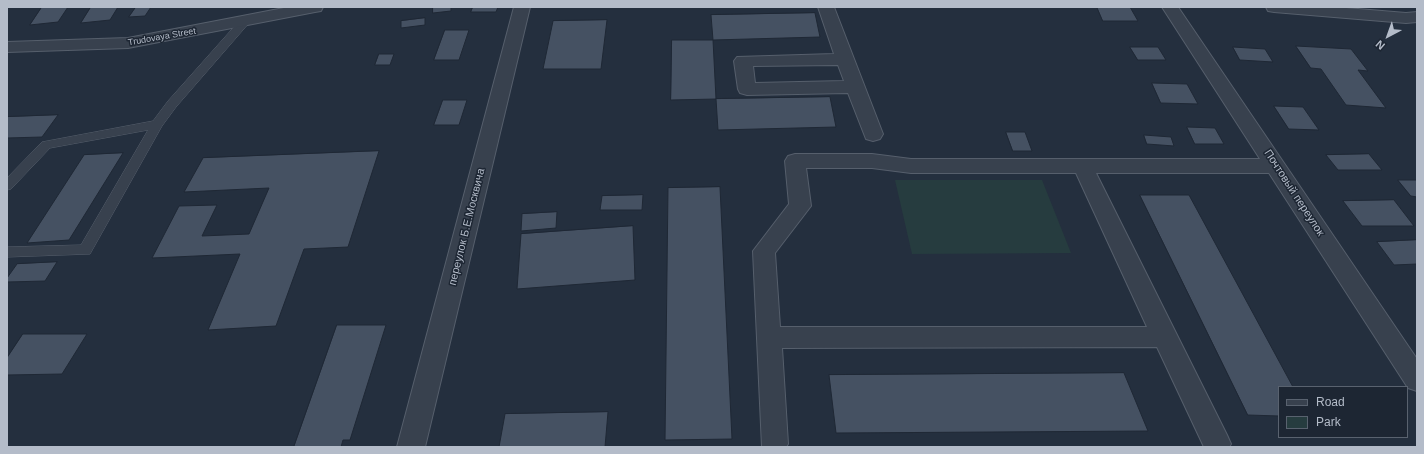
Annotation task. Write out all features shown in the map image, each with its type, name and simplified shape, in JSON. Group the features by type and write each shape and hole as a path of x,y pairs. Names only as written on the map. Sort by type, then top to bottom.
{"street":[{"name":"Trudovaya Street","path":"7,47 128,43 315,7"},
{"name":"переулок Б.Е.Москвича","path":"411,447 522,7"},
{"path":"826,7 873,134"},
{"name":"Почтовый переулок","path":"1170,7 1417,380"},
{"path":"1274,7 1406,18 1417,17"},
{"path":"845,59 743,61 747,89 855,86"},
{"path":"774,444 764,251 800,206 795,161 872,161 911,166 1276,166"},
{"path":"1083,167 1217,444"},
{"path":"769,338 1164,337"}],"lane":[{"path":"7,252 85,250 157,124 172,104 245,21"},
{"path":"7,186 46,145 157,124"}],"green space":[{"path":"895,180 1042,180 1071,253 912,254"}],"building":[{"path":"42,7 68,7 58,22 30,25"},
{"path":"91,7 118,7 110,20 81,23"},
{"path":"136,7 151,7 145,16 129,17"},
{"path":"433,7 451,7 451,11 433,13"},
{"path":"473,7 498,7 496,12 471,12"},
{"path":"1097,7 1130,7 1138,21 1103,21"},
{"path":"815,13 820,37 713,40 711,15"},
{"path":"425,18 425,25 401,28 401,21"},
{"path":"607,20 601,69 543,69 553,21"},
{"path":"445,30 469,30 459,60 434,60"},
{"path":"672,40 713,40 716,99 671,100"},
{"path":"1296,46 1351,49 1368,71 1358,70 1386,108 1346,105 1321,69 1311,68"},
{"path":"1130,47 1158,47 1166,60 1138,60"},
{"path":"1233,47 1265,49 1273,62 1240,60"},
{"path":"379,54 394,54 390,65 375,65"},
{"path":"1152,83 1187,84 1198,104 1161,103"},
{"path":"830,97 836,127 718,130 716,99"},
{"path":"443,100 467,100 459,125 434,125"},
{"path":"1274,106 1303,107 1319,130 1289,129"},
{"path":"58,115 42,137 7,138 7,117"},
{"path":"1187,127 1215,128 1224,144 1195,144"},
{"path":"1006,132 1025,132 1032,151 1013,151"},
{"path":"1144,135 1171,137 1174,146 1147,144"},
{"path":"379,151 348,247 304,249 276,326 208,330 240,254 152,258 179,206 217,205 202,236 249,234 269,188 184,192 203,158"},
{"path":"123,153 69,240 27,243 84,155"},
{"path":"1369,154 1382,170 1338,170 1326,155"},
{"path":"1398,180 1417,180 1417,197 1411,196"},
{"path":"720,187 732,439 665,440 668,188"},
{"path":"643,195 642,210 600,210 602,196"},
{"path":"1140,195 1189,195 1292,386 1278,386 1278,416 1248,415"},
{"path":"1394,200 1414,226 1362,226 1343,201"},
{"path":"557,212 556,228 521,231 522,214"},
{"path":"633,226 635,280 517,289 521,234"},
{"path":"1417,240 1417,264 1394,265 1377,242"},
{"path":"57,262 45,281 7,282 7,278 17,264"},
{"path":"337,325 386,325 350,440 343,440 341,447 294,447"},
{"path":"23,334 87,334 62,374 7,375 7,358"},
{"path":"1124,373 1148,431 836,433 829,375"},
{"path":"608,412 605,447 499,447 505,414"}]}
